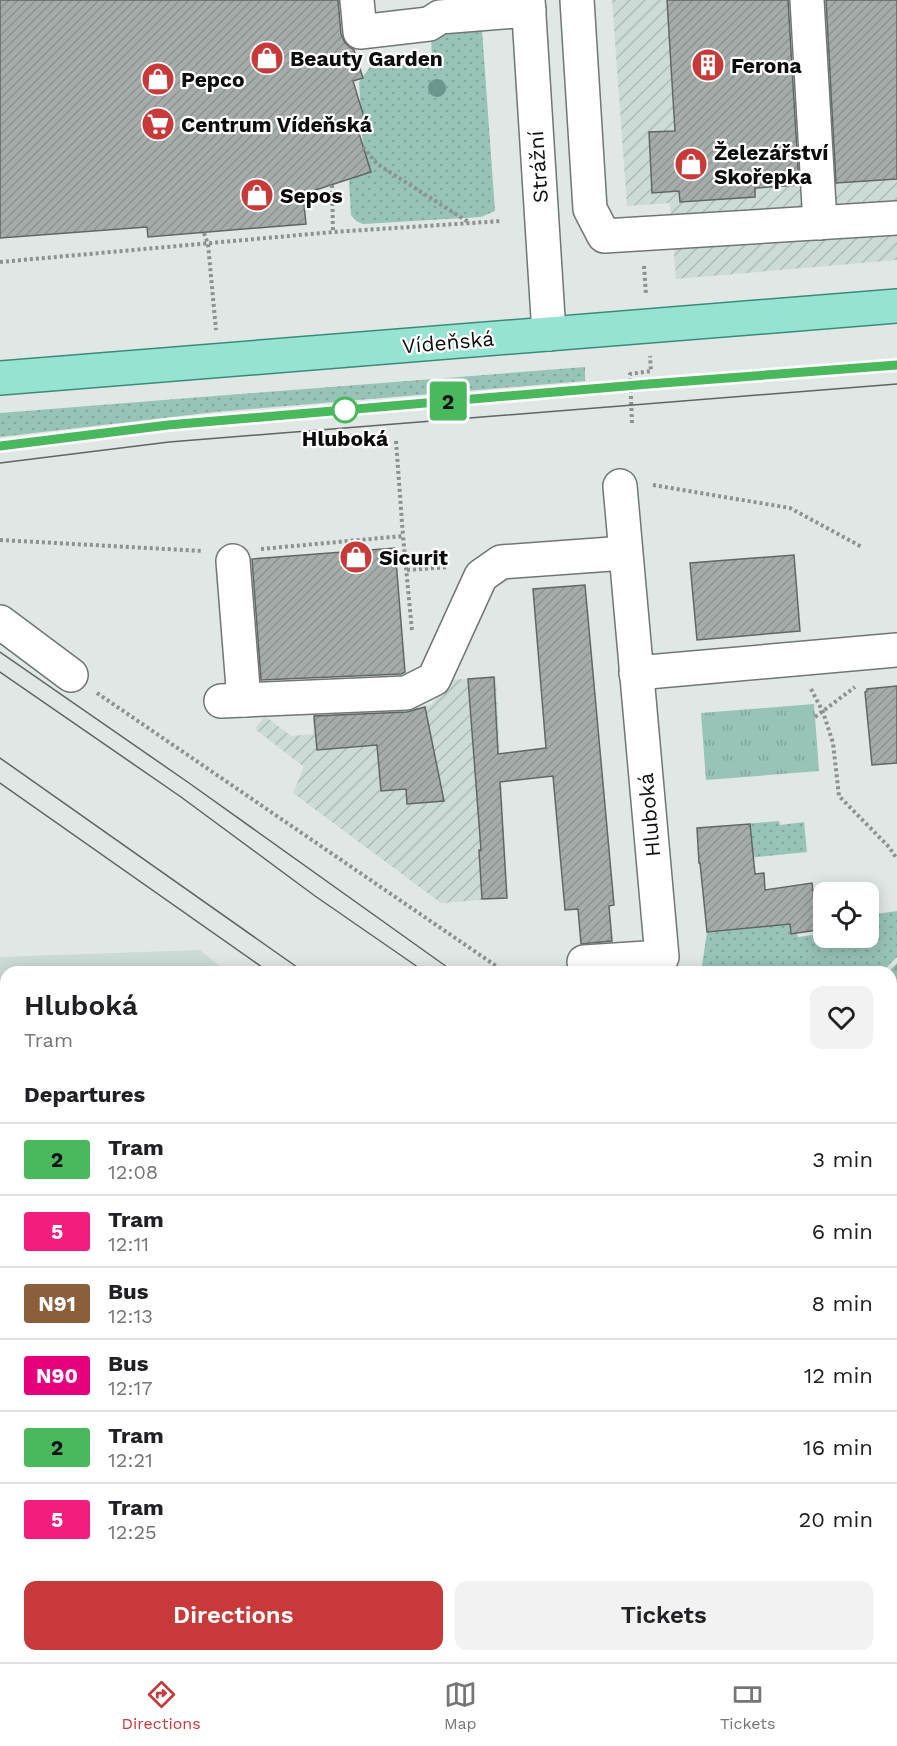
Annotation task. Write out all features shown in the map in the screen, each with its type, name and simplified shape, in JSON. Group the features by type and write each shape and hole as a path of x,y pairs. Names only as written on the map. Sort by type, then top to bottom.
{"main road":[{"name":"Vídeňská","path":"0,378 897,306"}],"street":[{"path":"357,0 360,32 429,24 440,17 528,5"},
{"path":"577,0 590,208 604,236 897,218"},
{"path":"807,0 820,222"},
{"name":"Strážní","path":"528,5 549,334"},
{"name":"Hluboká","path":"584,962 662,957 625,553 634,485"},
{"path":"233,554 232,700 406,693 434,679 480,576 501,562 625,553"},
{"path":"0,622 71,675"},
{"path":"636,673 897,650"}],"path":[{"path":"363,147 377,164 471,224"},
{"path":"332,185 333,232"},
{"path":"0,262 333,232 502,221"},
{"path":"204,233 208,244 219,361"},
{"path":"396,441 412,631"},
{"path":"634,485 790,508 862,547"},
{"path":"0,540 233,554 403,536"},
{"path":"71,675 496,966"},
{"path":"808,682 823,712 833,743 839,796 890,847 897,859"},
{"path":"814,717 860,683"}],"shaded area":[{"path":"612,0 897,0 897,260 676,279 670,203 627,206"},
{"path":"496,677 507,898 441,903 293,793 304,767 255,729 265,716 291,736 313,734 313,716 425,707 432,704 449,680"},
{"path":"200,950 220,966 0,966 0,957"}],"green space":[{"path":"482,30 495,211 481,217 363,224 356,221 351,215 349,181 363,147 359,82 370,67 432,63 431,34"},
{"path":"585,367 585,381 215,412 0,437 0,413"},
{"path":"814,704 819,771 706,780 701,713"},
{"path":"779,821 780,825 804,822 807,852 748,858 744,824"},
{"path":"897,911 897,957 888,966 702,966 707,932 790,924 791,934 797,933 798,937 813,935 813,948 879,948 879,914"}],"building":[{"name":"Centrum Vídeňská","path":"0,0 338,0 341,34 345,43 354,50 363,78 353,81 367,127 358,130 371,172 303,194 306,224 148,237 147,227 0,238"},
{"path":"667,0 788,0 799,185 755,188 755,197 680,202 679,191 652,193 649,132 675,131"},
{"path":"826,0 897,0 897,179 836,183"},
{"path":"395,548 405,672 261,680 252,559"},
{"path":"794,555 800,631 697,640 690,563"},
{"path":"585,585 614,905 609,906 612,941 581,944 578,909 565,910 553,776 500,782 507,898 482,899 479,850 481,850 468,679 494,677 498,754 546,748 533,589"},
{"path":"897,686 897,763 872,765 865,692 867,689"},
{"path":"425,707 444,801 407,804 406,789 381,791 377,745 317,750 314,716 407,712"},
{"path":"750,824 755,874 764,873 765,890 812,883 813,931 791,934 790,924 707,932 697,828"}],"tram line":[{"path":"0,446 168,425 630,385 897,365"},
{"name":"2","path":"0,446 168,425 897,365"},
{"path":"0,463 169,442 897,384"},
{"path":"0,652 446,966"},
{"path":"0,672 181,797 315,896 416,966"},
{"path":"0,758 295,966"},
{"path":"0,783 260,966"}],"place":[{"name":"Beauty Garden","path":"267,58"},
{"name":"Ferona","path":"708,65"},
{"name":"Pepco","path":"158,79"},
{"name":"Centrum Vídeňská","path":"158,124"},
{"name":"Železářství Skořepka","path":"691,164"},
{"name":"Sepos","path":"257,195"},
{"name":"Hluboká","path":"345,410"},
{"name":"Sicurit","path":"356,557"}]}
